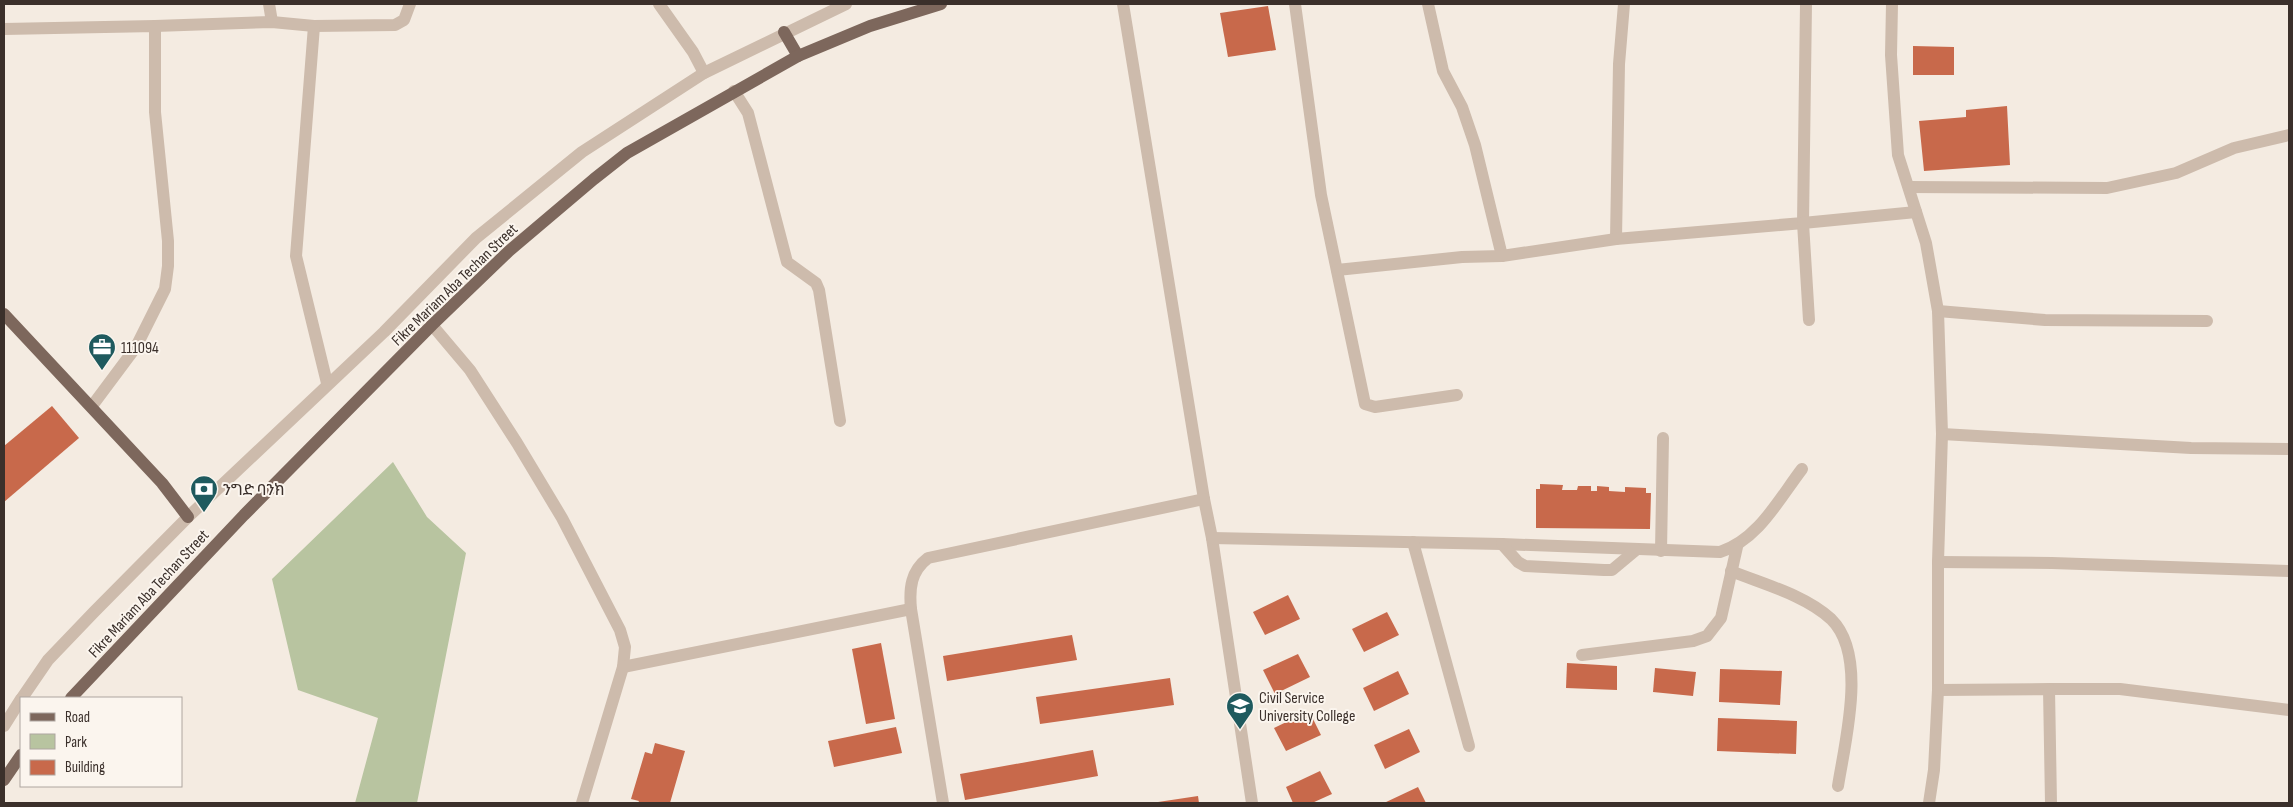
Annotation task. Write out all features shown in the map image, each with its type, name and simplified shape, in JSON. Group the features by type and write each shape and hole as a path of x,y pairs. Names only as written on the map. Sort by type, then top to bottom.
{"main road":[{"name":"Fikre Mariam Aba Techan Street","path":"72,697 244,515 432,325 509,251 594,179 627,153 798,56 870,26 941,4"},
{"path":"784,32 798,56"},
{"path":"4,314 162,483 188,517"},
{"path":"4,780 20,756"}],"street":[{"path":"270,4 272,22"},
{"path":"4,29 272,22 314,26 395,24 404,20 410,4"},
{"path":"659,4 693,52 704,73"},
{"path":"1123,4 1204,500 1212,538 1252,803"},
{"path":"1295,4 1320,194 1365,404 1375,407 1457,395"},
{"path":"1428,4 1443,71 1462,107 1475,145 1502,256"},
{"path":"1616,239 1619,64 1624,4"},
{"path":"1806,4 1802,223 1810,320"},
{"path":"1892,4 1891,56 1898,155 1926,242 1938,311 1942,434 1938,562 1938,690 1934,770 1928,803"},
{"path":"23,697 48,660 188,517 384,332 476,238 582,152 704,73 838,5"},
{"path":"92,406 136,347 165,290 168,266 168,241 155,112 155,26"},
{"path":"314,26 296,256 328,383"},
{"path":"734,91 748,113 787,262 816,283 819,290 840,421"},
{"path":"1909,187 2107,188 2176,173 2234,148 2289,135"},
{"path":"1337,270 1462,257 1502,256 1616,239 1916,212"},
{"path":"1938,311 2045,320 2207,321"},
{"path":"432,325 470,370 517,443 562,518 620,630 625,647 623,667 582,803"},
{"path":"1942,434 2191,448 2289,450"},
{"path":"1662,551 1663,438"},
{"path":"1212,538 1502,544 1720,552 1736,547 1750,536 1802,469"},
{"path":"943,803 910,608 909,587 919,565 928,558 1204,500"},
{"path":"1413,542 1468,746"},
{"path":"1502,544 1518,562 1525,566 1604,570 1612,570 1636,550"},
{"path":"1582,655 1693,641 1706,636 1721,618 1736,547"},
{"path":"1938,562 2052,563 2289,571"},
{"path":"1731,571 1800,600 1831,620 1847,645 1852,696 1838,786"},
{"path":"623,667 910,608"},
{"path":"2049,689 2051,803"},
{"path":"1938,690 2120,689 2289,710"},
{"path":"4,726 20,702"}],"green space":[{"path":"393,462 427,517 466,553 417,803 355,803 378,718 298,690 272,579"}],"building":[{"path":"1268,6 1276,50 1228,57 1220,13"},
{"path":"1913,46 1954,47 1954,75 1913,75"},
{"path":"2007,106 2010,165 1924,171 1919,121 1966,117 1966,110"},
{"path":"52,406 79,438 4,502 4,446"},
{"path":"1540,484 1563,485 1562,490 1577,490 1578,486 1591,486 1591,491 1597,491 1597,486 1609,487 1609,491 1625,492 1625,487 1646,488 1646,493 1651,493 1650,529 1536,528 1536,489 1540,489"},
{"path":"1288,595 1300,619 1265,635 1253,612"},
{"path":"1387,612 1399,635 1364,652 1352,629"},
{"path":"1072,635 1077,660 947,681 943,656"},
{"path":"881,643 895,719 866,724 852,649"},
{"path":"1298,654 1310,677 1275,694 1263,670"},
{"path":"1567,663 1617,666 1617,690 1566,688"},
{"path":"1655,668 1696,672 1693,696 1653,692"},
{"path":"1720,669 1782,671 1780,705 1719,702"},
{"path":"1398,671 1409,694 1374,711 1363,688"},
{"path":"1170,678 1174,705 1040,724 1036,697"},
{"path":"1309,711 1321,735 1286,751 1274,728"},
{"path":"1718,718 1797,721 1796,754 1717,751"},
{"path":"896,727 902,753 834,767 828,741"},
{"path":"1409,729 1420,752 1385,769 1374,745"},
{"path":"655,743 685,751 670,803 638,803 639,801 631,799 645,752 652,754"},
{"path":"1093,750 1098,776 965,800 960,774"},
{"path":"1320,771 1332,794 1312,803 1293,803 1286,787"},
{"path":"1418,787 1426,803 1384,803"},
{"path":"1198,796 1199,803 1158,803 1158,802"}],"place":[{"name":"111094","path":"102,371"},
{"name":"ንግድ ባንክ","path":"204,513"},
{"name":"Civil Service University College","path":"1240,730"}]}
